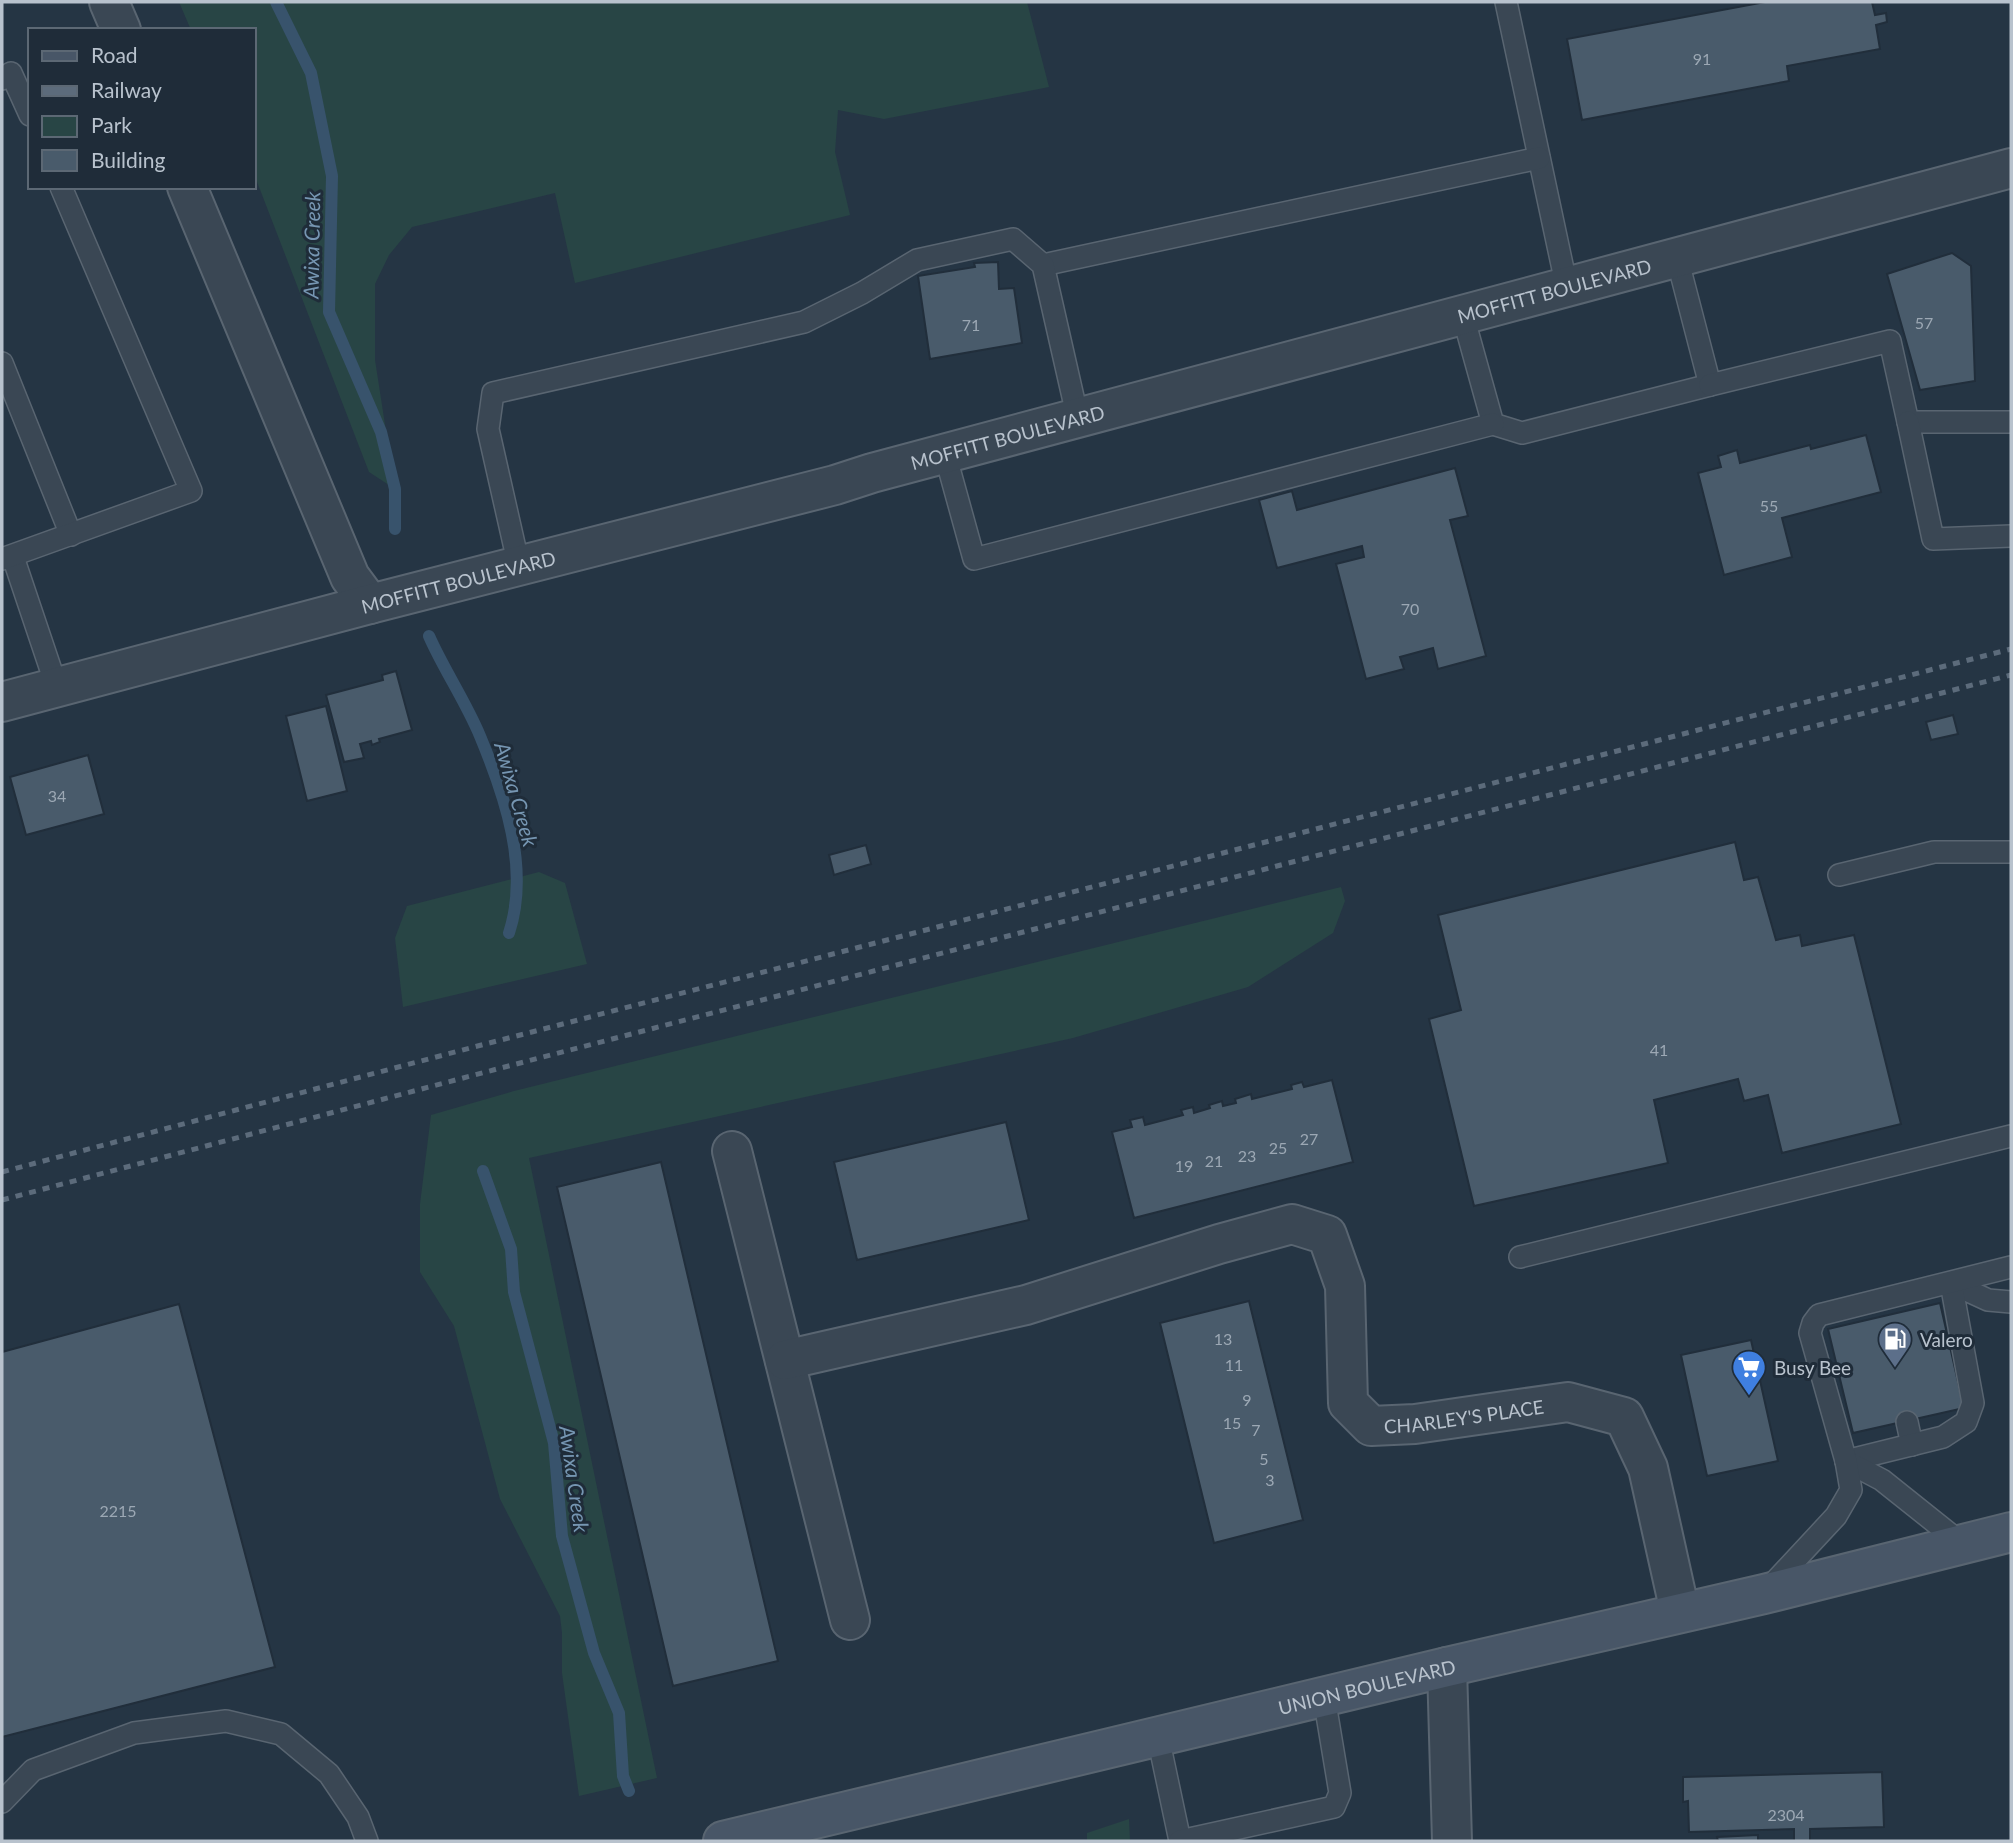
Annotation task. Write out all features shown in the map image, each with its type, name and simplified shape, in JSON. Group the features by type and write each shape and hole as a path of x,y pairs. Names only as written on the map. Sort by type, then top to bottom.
{"main road":[{"name":"UNION BOULEVARD","path":"723,1841 1447,1667 1764,1594 2011,1532"}],"street":[{"path":"109,2 120,28"},
{"name":"MOFFITT BOULEVARD","path":"2,702 370,604 821,489 2011,168"},
{"path":"188,189 350,577 370,604"},
{"path":"732,1151 850,1620"},
{"name":"CHARLEY'S PLACE","path":"785,1360 1026,1305 1219,1244 1292,1224 1327,1235 1345,1286 1348,1403 1371,1426 1415,1424 1568,1402 1624,1417 1648,1468 1680,1612"},
{"path":"1447,1667 1452,1841"}],"lane":[{"path":"1506,2 1567,288"},
{"path":"2,79 11,73 28,111"},
{"path":"1044,265 1539,158"},
{"path":"57,688 7,558 191,491 62,189"},
{"path":"519,566 488,429 493,393 804,322 862,293 917,260 1013,239 1044,265 1078,419"},
{"path":"1677,258 1710,385"},
{"path":"1463,316 1493,424"},
{"path":"946,454 974,559 1493,424 1522,433 1889,341 1933,539 2011,536"},
{"path":"2,363 71,535"},
{"path":"1908,422 2011,422"},
{"path":"1839,874 1934,852 2011,852"},
{"path":"1520,1257 2011,1136"},
{"path":"1764,1594 1836,1516 1851,1490 1846,1461 1810,1333 1819,1315 1878,1310 1951,1283 2011,1267"},
{"path":"1951,1283 1988,1300 2011,1302"},
{"path":"1846,1461 1943,1437 1966,1422 1973,1403 1951,1283"},
{"path":"1907,1422 1912,1445"},
{"path":"1846,1461 1882,1480 1961,1543"},
{"path":"1157,1737 1180,1841 1334,1807 1340,1793 1324,1697"},
{"path":"2,1802 33,1770 134,1733 226,1721 281,1734 329,1774 358,1817 367,1841"}],"green space":[{"path":"179,2 1027,2 1049,87 884,119 838,110 835,152 850,215 575,283 555,193 412,227 389,255 375,284 375,360 395,489 369,472 256,179 256,28 190,28"},
{"path":"539,872 565,883 587,964 403,1007 395,938 407,906"},
{"path":"1341,887 1345,901 1333,933 1248,987 1073,1038 529,1158 657,1778 579,1796 562,1673 560,1616 500,1499 454,1326 420,1272 420,1204 431,1115 514,1091"},
{"path":"1129,1819 1130,1841 1087,1841 1087,1833"}],"building":[{"path":"1765,2 1872,2 1875,15 1886,13 1887,22 1876,25 1880,49 1787,66 1789,81 1582,120 1567,39"},
{"path":"1952,253 1971,266 1975,381 1920,390 1887,274"},
{"path":"998,262 999,289 1014,288 1022,343 930,359 918,276 975,267 974,263"},
{"path":"1866,435 1881,492 1782,518 1792,557 1724,575 1698,473 1721,467 1718,456 1737,450 1740,463 1810,445 1811,449"},
{"path":"1455,468 1468,516 1450,520 1486,656 1438,669 1433,648 1400,657 1404,669 1366,679 1336,564 1364,557 1362,546 1277,568 1259,500 1292,491 1297,510"},
{"path":"396,671 412,730 379,739 380,742 372,745 371,741 360,744 364,758 344,762 326,695 383,680 382,675"},
{"path":"326,706 347,791 307,801 286,716"},
{"path":"1953,715 1958,734 1931,740 1926,722"},
{"path":"88,755 104,814 26,835 10,777"},
{"path":"1735,842 1744,880 1758,877 1776,940 1800,935 1802,946 1854,935 1901,1124 1782,1153 1768,1095 1744,1101 1738,1079 1654,1100 1668,1163 1474,1206 1429,1019 1461,1010 1438,915"},
{"path":"866,845 871,864 834,875 829,855"},
{"path":"1332,1080 1353,1162 1134,1218 1112,1132 1132,1127 1130,1120 1143,1117 1145,1125 1183,1115 1181,1110 1193,1107 1194,1113 1222,1101 1223,1106 1236,1103 1235,1099 1251,1094 1252,1099 1292,1089 1291,1085 1302,1082 1304,1087"},
{"path":"1006,1122 1029,1220 857,1260 834,1162"},
{"path":"661,1162 778,1661 673,1686 557,1187"},
{"path":"1249,1301 1303,1520 1214,1543 1160,1323"},
{"path":"1940,1303 1964,1408 1853,1433 1828,1329"},
{"path":"179,1304 275,1667 2,1737 2,1352"},
{"path":"1751,1340 1778,1461 1707,1476 1681,1355"},
{"path":"1882,1772 1884,1827 1810,1829 1810,1841 1794,1841 1794,1829 1689,1832 1688,1801 1683,1802 1683,1777"},
{"path":"1758,1835 1758,1841 1718,1841 1717,1837"}],"waterway":[{"name":"Awixa Creek","path":"276,2 311,73 332,176 329,312 381,432 395,489 395,529"},
{"name":"Awixa Creek","path":"429,636 474,723 506,808 516,858 517,884 509,933"},
{"name":"Awixa Creek","path":"483,1171 511,1249 514,1292 554,1443 562,1536 594,1653 619,1713 623,1776 629,1791"}],"railway":[{"path":"2,1172 2011,649"},
{"path":"2,1200 2011,675"}],"place":[{"name":"Valero","path":"1895,1369"},
{"name":"Busy Bee","path":"1749,1397"}]}
